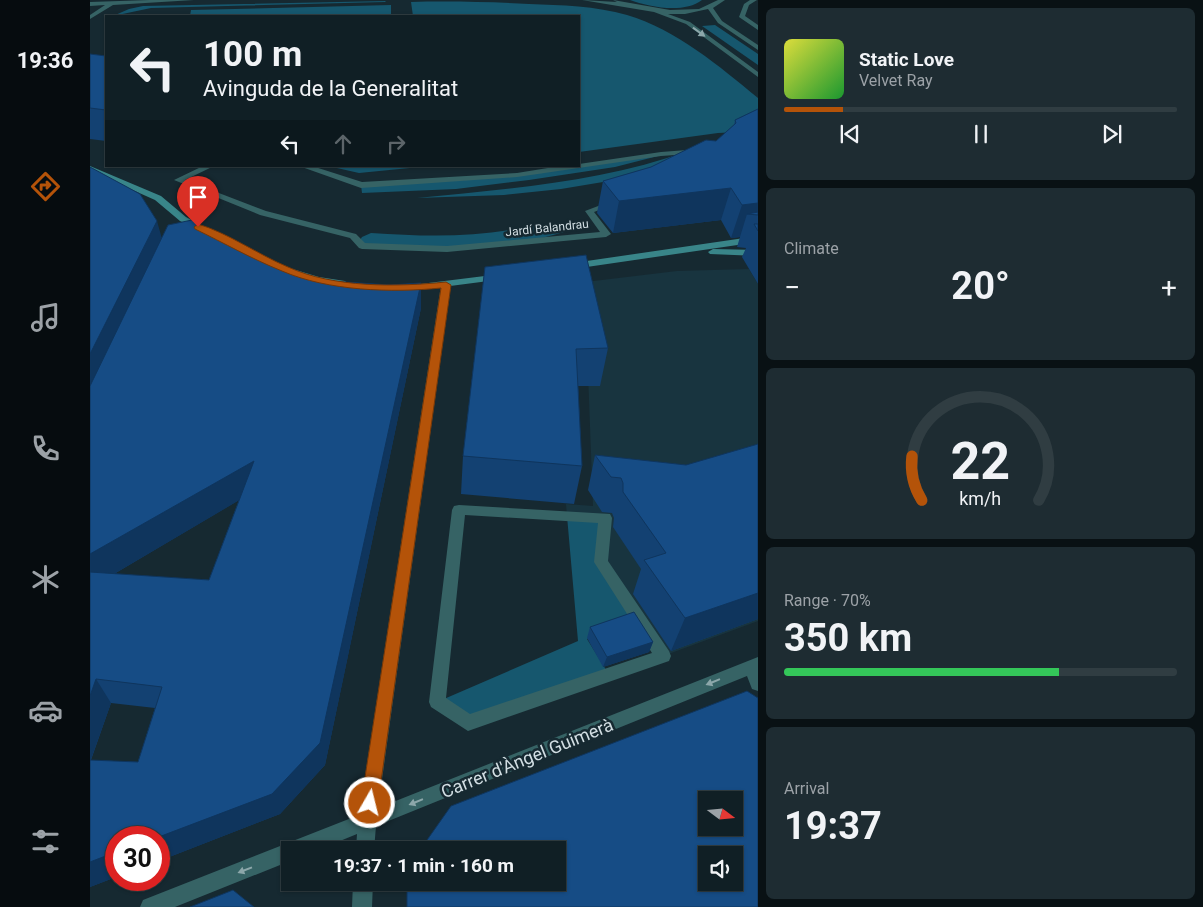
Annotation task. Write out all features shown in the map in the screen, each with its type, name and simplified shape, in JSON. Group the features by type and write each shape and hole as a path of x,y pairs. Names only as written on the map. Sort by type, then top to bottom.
{"street":[{"path":"90,4 191,0"},
{"path":"585,0 656,11 688,23 758,75"},
{"path":"616,0 630,6"},
{"path":"656,11 686,11 710,8 721,0"},
{"path":"754,0 747,4 742,17 758,28"},
{"path":"90,17 112,4"},
{"path":"710,8 720,22 758,48"},
{"path":"580,166 661,154 705,152"},
{"name":"Jardí Balandrau","path":"208,167 178,180 263,213 306,226 353,236 362,246 447,249 606,234 589,212 623,201"},
{"path":"306,167 361,185 517,175 572,167"},
{"path":"90,168 158,198 181,223 209,232"},
{"path":"564,268 758,239"},
{"path":"683,251 758,253"},
{"path":"278,266 318,280 354,285"},
{"path":"396,288 446,285 510,276"},
{"path":"366,841 446,285"},
{"path":"459,510 605,518 601,562 663,656 468,723 436,702 459,510"},
{"path":"754,665 758,684"},
{"name":"Carrer d'Àngel Guimerà","path":"318,841 754,665"},
{"path":"150,907 281,856"},
{"path":"362,907 363,891"}],"shaded area":[{"path":"630,0 702,0 686,7 666,8"},
{"path":"386,1 151,8 115,15 143,6"},
{"path":"411,2 485,2 578,6 627,15 680,39 758,98 758,131 718,133 580,152 580,15 413,15"},
{"path":"391,5 391,15 190,15 191,10"},
{"path":"715,25 758,54 758,65 702,26"},
{"path":"688,151 645,175 561,189 504,195 417,198 554,183 622,170"},
{"path":"662,155 615,167 456,189 362,193 361,185 517,175"},
{"path":"332,167 420,167 359,173"},
{"path":"540,224 591,225 538,239 447,249 358,243 362,237 371,233 414,235 477,234 519,229"},
{"path":"749,269 758,284 758,621 663,656 567,516 566,504 593,506 586,320 577,283 677,271"},
{"path":"567,516 605,518 601,562 638,618 587,639 608,673 468,723 437,702 578,641"}],"building":[{"path":"90,54 105,56 105,110 90,108"},
{"path":"758,109 758,203 742,205 731,188 619,201 603,181 651,167 706,140 716,141 736,123 735,120"},
{"path":"90,167 140,194 157,221 90,354"},
{"path":"758,212 758,215 747,214"},
{"path":"192,220 262,258 314,280 390,285 421,283 320,743 272,794 170,833 170,826 105,826 105,856 90,862 90,760 138,762 162,687 96,679 90,696 90,572 209,580 254,461 90,554 90,386 168,225"},
{"path":"586,255 608,348 576,349 582,466 463,456 485,267"},
{"path":"758,444 758,593 685,618 644,560 666,553 623,492 621,478 611,477 595,455 686,465"},
{"path":"634,612 653,642 607,657 590,627"},
{"path":"747,691 758,698 758,907 407,907 407,891 566,891 566,841 426,841 451,806"},
{"path":"233,890 254,907 190,907"}],"route":[{"path":"198,227 286,270 318,280 404,289 446,285 370,803"}]}
